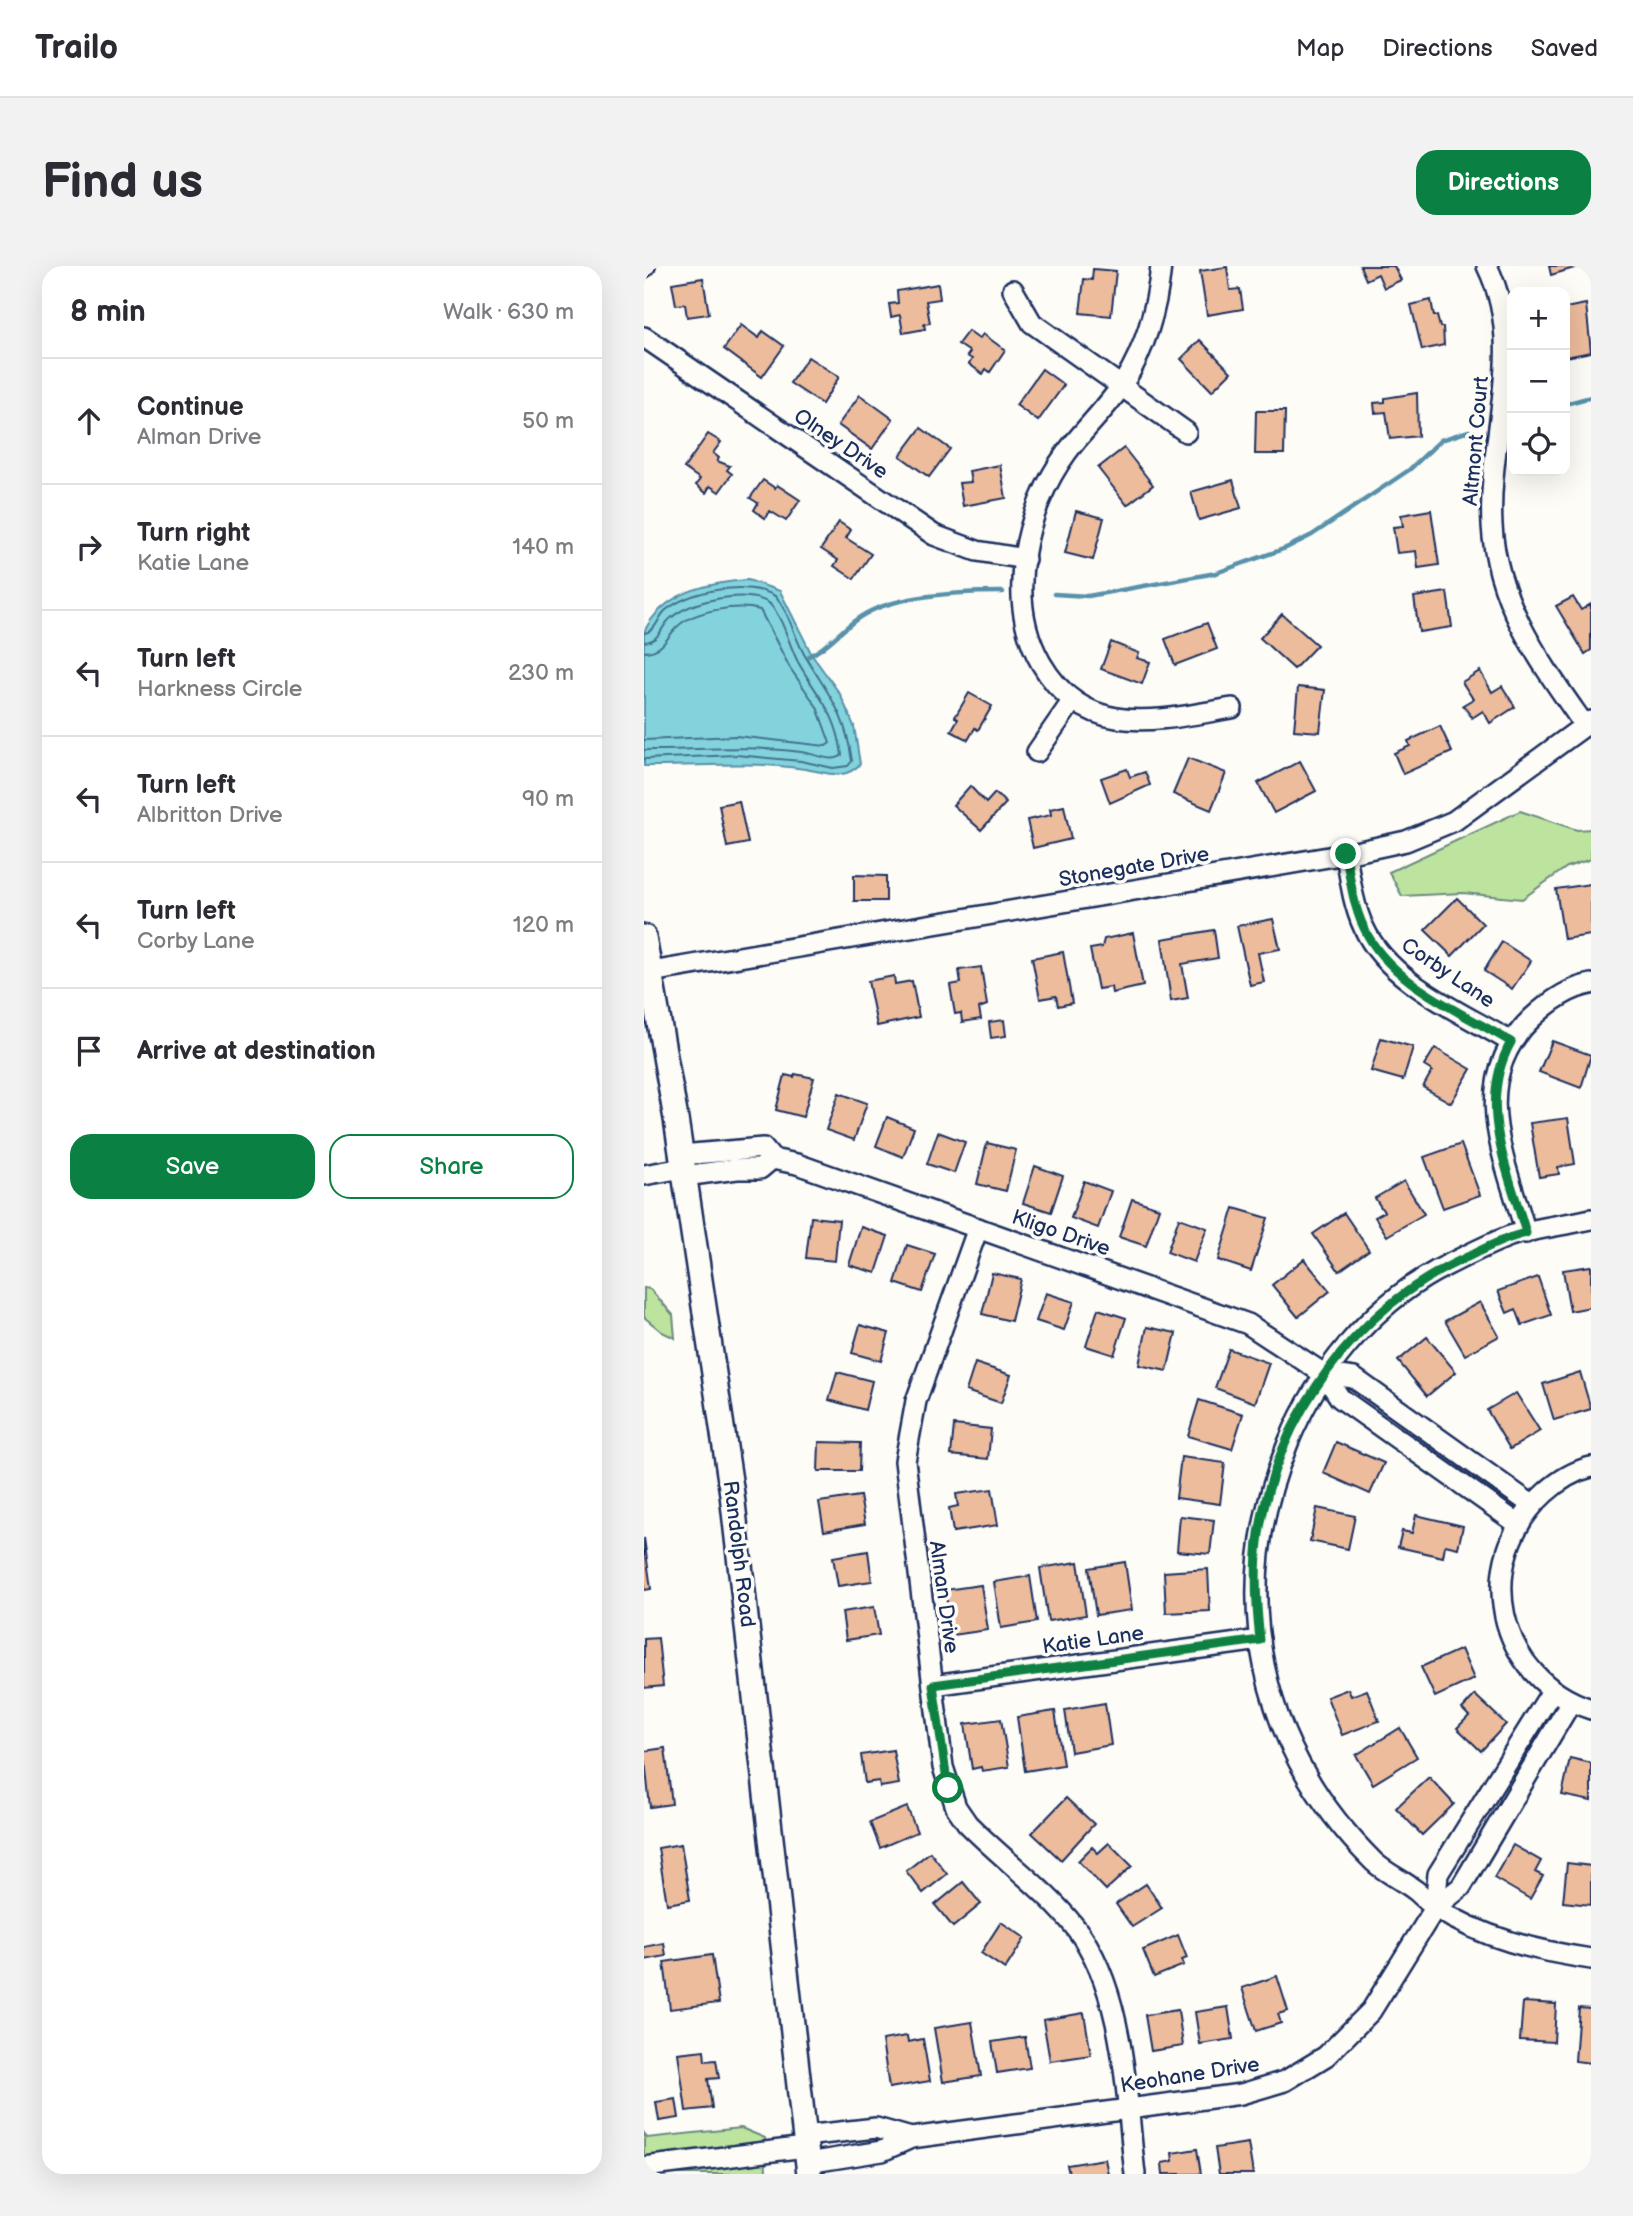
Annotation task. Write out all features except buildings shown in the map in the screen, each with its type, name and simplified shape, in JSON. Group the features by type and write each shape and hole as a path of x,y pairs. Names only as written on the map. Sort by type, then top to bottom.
{"street":[{"path":"1161,266 1158,294 1146,337 1120,387 1049,479 1037,507 1025,559 1022,591 1028,636 1047,674 1073,700 1106,716 1149,722 1231,708"},
{"name":"Altmont Court","path":"1487,266 1502,307 1507,350 1492,486 1492,527 1496,557 1506,595 1524,635 1588,723"},
{"path":"1013,290 1032,323 1186,432"},
{"name":"Olney Drive","path":"644,337 934,535 977,551 1025,559"},
{"path":"1037,752 1073,700"},
{"name":"Stonegate Drive","path":"651,972 1346,854 1406,841 1454,821 1588,723"},
{"name":"Corby Lane","path":"1346,854 1355,903 1364,929 1382,956 1413,982 1511,1042"},
{"name":"Randolph Road","path":"644,937 683,1166 735,1520 806,2155"},
{"path":"1526,1233 1496,1129 1493,1108 1502,1059 1517,1032 1545,1006 1576,987 1591,984"},
{"name":"Kligo Drive","path":"644,1175 752,1147 763,1148 772,1159 797,1164 1212,1308 1248,1324 1324,1374 1340,1398 1518,1524"},
{"path":"1591,1219 1510,1236 1434,1272 1382,1310 1356,1335 1324,1374 1301,1410 1270,1487 1259,1535 1256,1585 1264,1670 1283,1731 1310,1783 1337,1822 1377,1864 1435,1908 1487,1933 1544,1952 1591,1959"},
{"name":"Alman Drive","path":"978,1228 916,1401 905,1461 943,1766 956,1807 981,1837 1065,1915 1089,1947 1102,1973 1116,2027 1135,2174"},
{"name":"Kligo Drive","path":"1324,1374 1354,1378 1532,1505"},
{"path":"1591,1467 1556,1483 1532,1505 1518,1524 1508,1547 1501,1585 1507,1627 1523,1661 1552,1690 1571,1703 1591,1709"},
{"name":"Katie Lane","path":"933,1685 1260,1640"},
{"name":"Keohane Drive","path":"1435,1908 1438,1874 1552,1690"},
{"name":"Keohane Drive","path":"644,2167 881,2151 911,2138 1241,2094 1285,2081 1326,2056 1371,2011 1435,1908 1461,1887 1571,1703"},
{"name":"Keohane Drive","path":"806,2155 876,2128 911,2138"}],"green space":[{"path":"1520,811 1577,830 1591,829 1591,859 1567,867 1522,899 1463,893 1402,896 1389,872"},
{"path":"644,1288 650,1289 673,1315 675,1338 662,1332 644,1317"},
{"path":"741,2128 765,2138 766,2174 644,2174 644,2133 647,2138"}],"water":[{"path":"748,580 780,591 812,655 840,694 854,726 860,764 851,771 832,774 799,768 754,765 644,766 644,632 662,607 688,592 717,584"}],"waterway":[{"path":"1570,403 1591,397"},
{"path":"1054,594 1088,596 1216,573 1286,548 1312,535 1409,470 1441,440 1469,431"},
{"path":"809,656 857,619 879,607 913,598 1003,592"}],"route":[{"path":"948,1788 933,1685 1260,1640 1255,1598 1259,1535 1270,1487 1301,1410 1324,1374 1356,1335 1382,1310 1434,1272 1510,1236 1526,1233 1496,1129 1493,1108 1502,1059 1511,1042 1413,982 1382,956 1364,929 1355,903 1346,854"}]}
